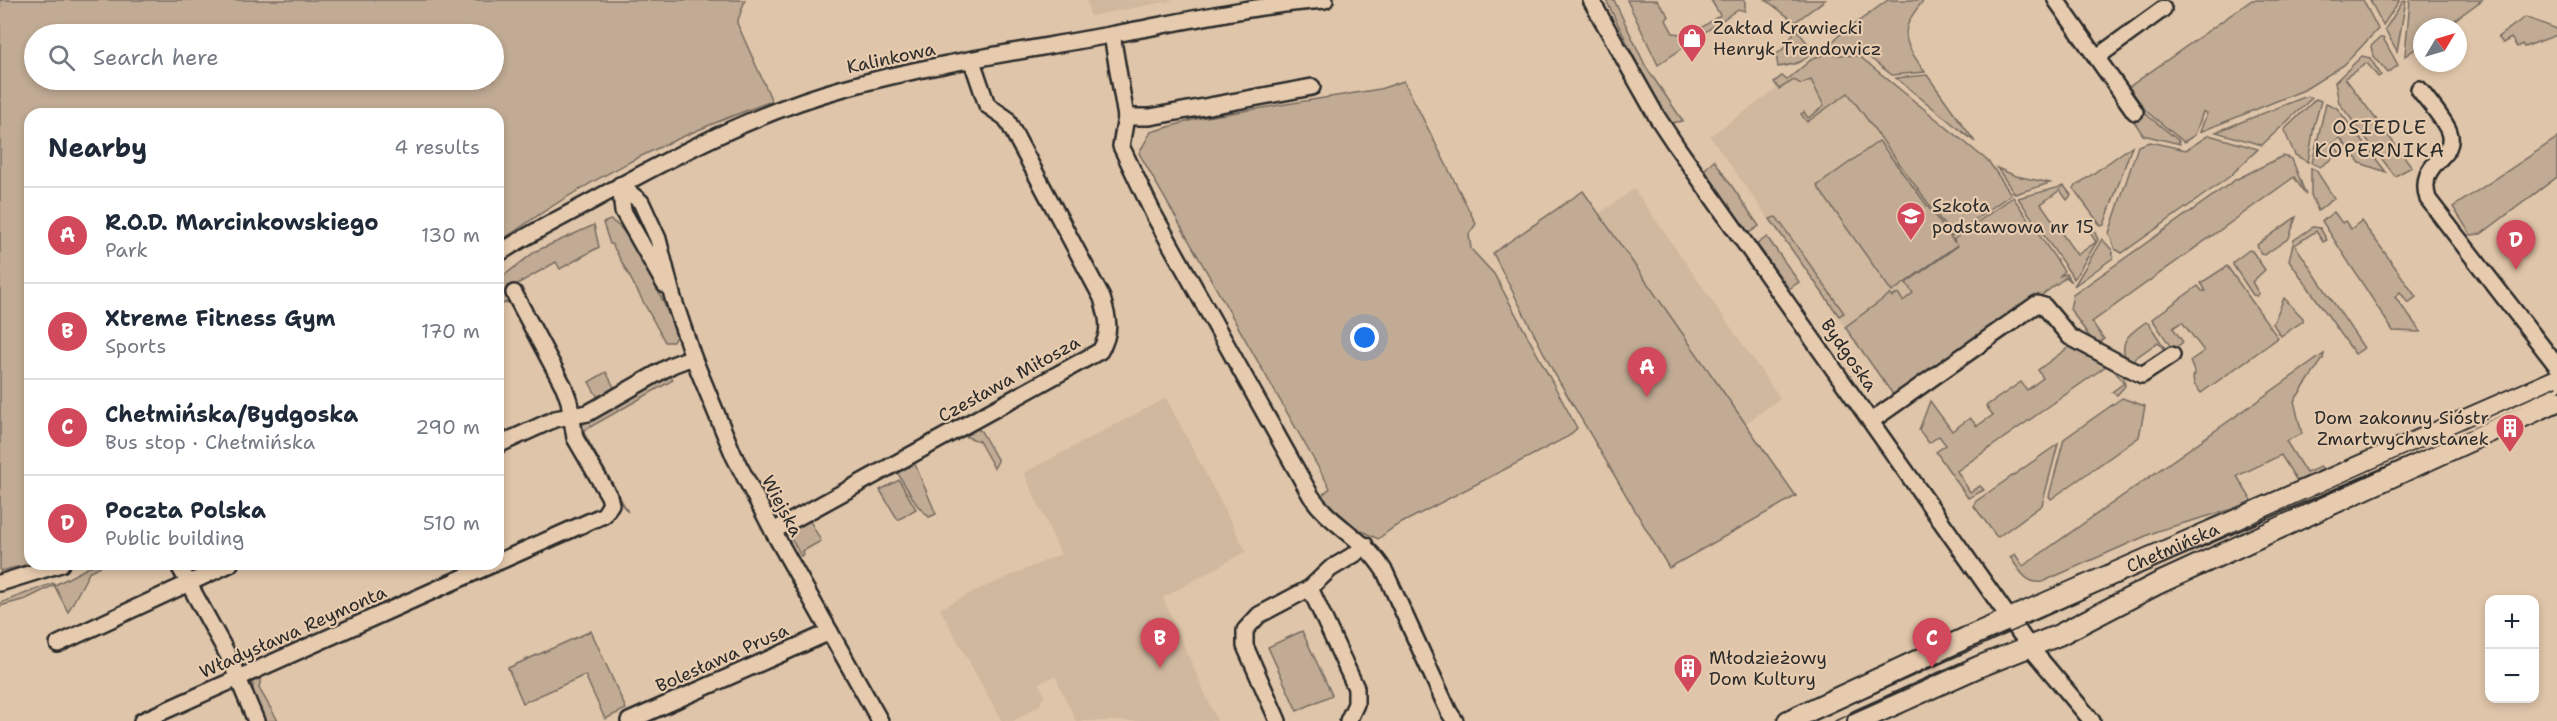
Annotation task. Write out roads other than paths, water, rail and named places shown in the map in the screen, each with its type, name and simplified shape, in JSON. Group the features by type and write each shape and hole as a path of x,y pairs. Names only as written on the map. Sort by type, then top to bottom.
{"main road":[{"name":"Chełmińska","path":"1788,721 1966,638 2557,380"},
{"name":"Chełmińska","path":"1858,721 2059,635 2157,584 2557,401"}],"street":[{"name":"Kalinkowa","path":"504,251 620,185 685,152 801,101 893,75 1261,8 1325,0"},
{"name":"Bydgoska","path":"1591,0 1657,117 2029,646 2092,721"},
{"path":"2056,0 2135,112"},
{"path":"2097,57 2163,9"},
{"path":"1112,35 1126,117 1121,146 1154,216 1311,496 1325,512 1365,545 1385,572 1455,721"},
{"name":"Czesława Miłosza","path":"773,531 1100,351 1107,340 1109,323 1102,298 1006,118 987,105 972,61"},
{"path":"1126,117 1150,117 1312,87"},
{"path":"2418,89 2449,131 2450,142 2444,157 2431,167 2425,178 2424,188 2428,199 2557,366"},
{"name":"Wiejska","path":"620,185 623,211 673,298 693,357 734,456 773,531 880,721"},
{"path":"504,559 604,515 609,511 610,504 609,496 575,438 564,387 514,293"},
{"path":"1871,421 2037,304 2044,306 2070,337 2142,375 2172,355"},
{"path":"504,442 555,419 588,413 672,365 693,357"},
{"path":"1278,721 1245,646 1245,630 1259,615 1310,588 1330,569 1365,545"},
{"path":"0,583 42,570"},
{"path":"181,570 239,678 244,696 256,721"},
{"path":"58,644 217,570"},
{"name":"Władysława Reymonta","path":"142,721 480,570"},
{"path":"1310,588 1356,688 1356,704 1348,721"},
{"name":"Bolesława Prusa","path":"629,721 830,632"}],"tram line":[{"path":"1813,721 2557,386"},
{"path":"1835,721 1964,663"}],"place":[{"name":"Zakład Krawiecki Henryk Trendowicz","path":"1692,64"},
{"name":"Szkoła podstawowa nr 15","path":"1911,242"},
{"name":"Poczta Polska","path":"2516,270"},
{"name":"R.O.D. Marcinkowskiego","path":"1647,397"},
{"name":"Dom zakonny Sióstr Zmartwychwstanek","path":"2510,454"},
{"name":"Xtreme Fitness Gym","path":"1160,668"},
{"name":"Chełmińska/Bydgoska","path":"1932,668"},
{"name":"Młodzieżowy Dom Kultury","path":"1688,694"}],"district":[{"name":"OSIEDLE KOPERNIKA","path":"2380,138"}]}
